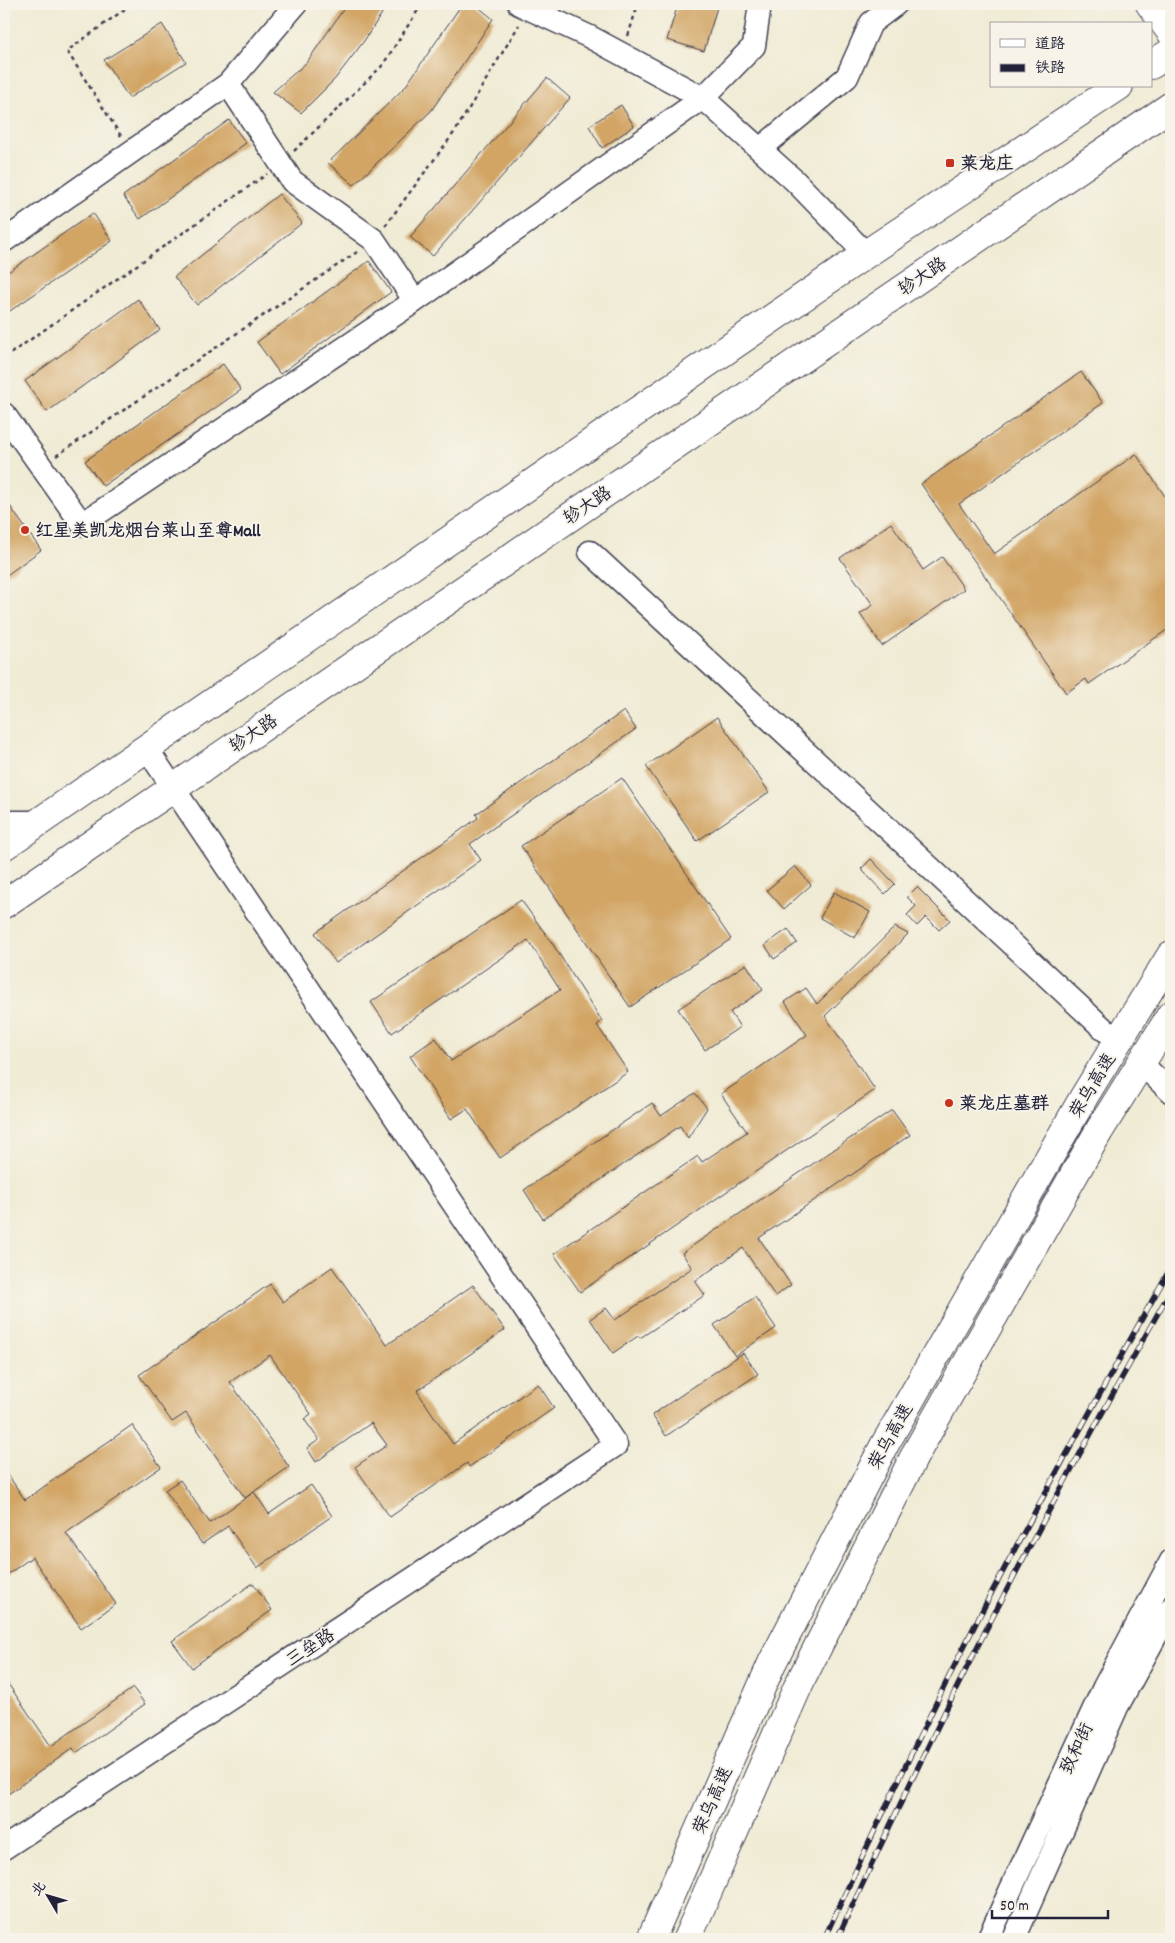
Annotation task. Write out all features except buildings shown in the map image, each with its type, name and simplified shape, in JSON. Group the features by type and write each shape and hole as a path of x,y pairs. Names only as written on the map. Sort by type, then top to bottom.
{"main road":[{"path":"1150,4 1171,32"},
{"path":"1152,64 1171,52"},
{"path":"4,846 866,254 1116,88"},
{"name":"轸大路","path":"4,904 1171,106"},
{"path":"1119,142 1171,124"},
{"name":"荣乌高速","path":"651,1939 772,1663 885,1444 1085,1095 1171,956"},
{"name":"荣乌高速","path":"687,1939 799,1684 916,1452 1099,1131 1171,1014"}],"street":[{"path":"4,241 228,84 296,4"},
{"path":"4,414 82,524 415,301 703,98 754,46 760,4"},
{"path":"760,149 847,77 871,24 896,4"},
{"path":"524,6 622,54 703,98 795,181 866,254"},
{"path":"228,84 292,181 374,240 415,301"},
{"path":"590,552 1106,1031"},
{"path":"147,749 173,788"},
{"name":"三垒路","path":"4,1848 616,1445 173,788"},
{"path":"4,822 40,822"},
{"path":"1148,1070 1171,1092"},
{"name":"致和街","path":"988,1939 1104,1687 1171,1561"},
{"name":"致和街","path":"1014,1939 1117,1707 1171,1608"}],"path":[{"path":"131,152 67,51 132,4"},
{"path":"4,358 281,164 382,66 422,4"},
{"path":"622,54 638,4"},
{"path":"41,466 374,240 456,130 524,6"}],"railway":[{"path":"824,1939 900,1777 979,1617 1049,1485 1171,1267"},
{"path":"837,1939 950,1701 990,1622 1079,1455 1171,1290"}],"place":[{"name":"莱龙庄","path":"950,163"},
{"name":"红星美凯龙烟台莱山至尊Mall","path":"25,530"},
{"name":"莱龙庄墓群","path":"949,1103"}]}
